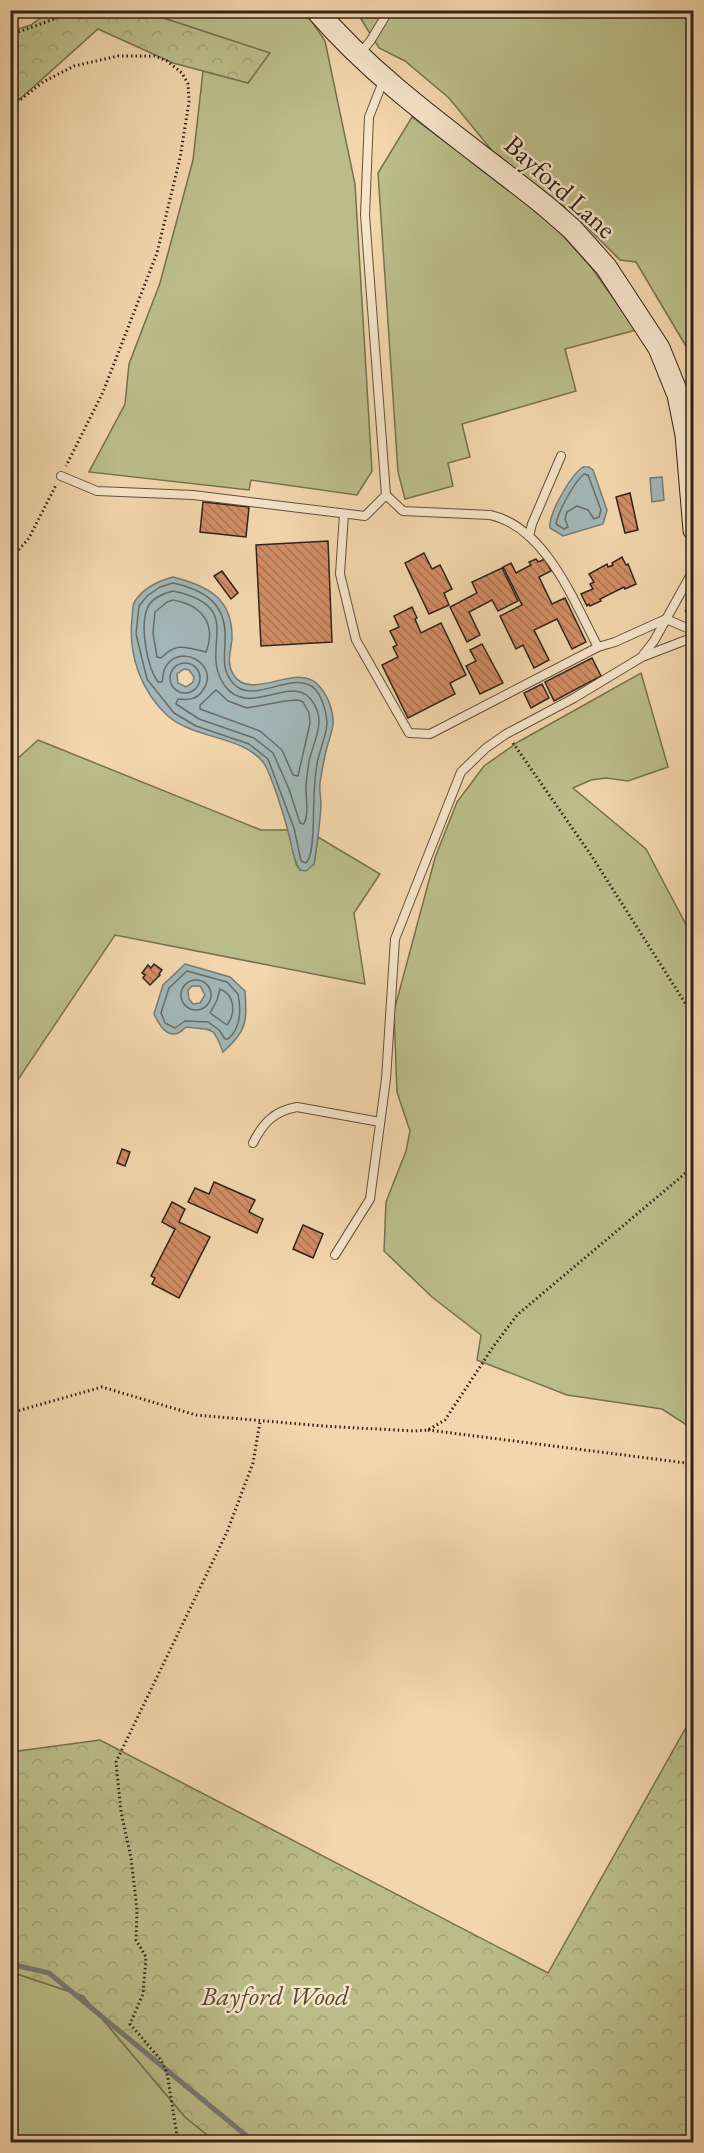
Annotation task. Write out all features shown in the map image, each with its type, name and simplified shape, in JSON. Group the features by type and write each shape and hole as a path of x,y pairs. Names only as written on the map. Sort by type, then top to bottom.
{"street":[{"name":"Bayford Lane","path":"316,10 358,56 384,80 548,208 572,229 606,267 659,348 678,394 686,435 693,530"}],"lane":[{"path":"358,56 371,40 389,10"},
{"path":"384,80 369,117 365,215 386,495 403,511 490,515 504,518 530,536 549,557 598,647"},
{"path":"530,536 532,524 561,456"},
{"path":"61,476 97,491 194,495 365,516 386,495"},
{"path":"344,514 340,574 356,640 409,733 430,734 598,647 615,642 666,619 693,631"},
{"path":"642,657 654,641 693,569"},
{"path":"335,1255 370,1199 386,1079 395,939 461,772 486,748 506,734 574,698 642,657 693,637"},
{"path":"253,1143 261,1126 284,1109 297,1107 380,1122"}],"path":[{"path":"10,34 79,10"},
{"path":"10,108 43,82 74,66 118,56 154,56 167,61 182,73 188,84 189,102 180,158 157,253 103,393 29,538 10,560"},
{"path":"506,734 564,815 693,1017"},
{"path":"428,1430 445,1420 517,1315 693,1166"},
{"path":"10,1413 102,1387 196,1415 260,1422 428,1430 693,1464"},
{"path":"178,2142 167,2073 161,2060 130,2024 143,1994 146,1957 136,1940 137,1910 134,1879 121,1812 116,1762 227,1532 253,1463 260,1422"}],"green space":[{"path":"51,10 142,11 270,53 248,83 173,63 98,29 11,107 11,31 31,25"},
{"path":"142,11 305,11 325,41 355,184 372,471 357,495 251,480 249,490 89,472 125,404 129,364 160,283 193,160 203,71 248,83 269,53"},
{"path":"356,11 693,11 693,358 636,262 620,260 575,215 494,153 449,98 405,61 379,48"},
{"path":"412,117 497,180 556,228 591,267 636,330 565,349 576,391 462,424 470,457 448,463 453,486 405,499 398,472 378,173"},
{"path":"641,673 668,767 628,781 606,778 591,780 573,788 646,849 693,938 693,1429 662,1409 567,1395 477,1360 481,1335 432,1297 384,1251 386,1202 406,1151 410,1131 397,1092 394,1011 435,858 457,802 484,766 518,742"},
{"path":"38,740 261,830 288,830 296,864 300,870 314,864 318,837 380,874 354,913 365,984 115,935 11,1090 10,755 16,760"},
{"name":"Bayford Wood","path":"693,1715 693,2142 216,2142 185,2117 83,1996 11,1972 11,1752 100,1740 548,1973"},
{"path":"11,1972 83,1996 185,2117 216,2142 11,2142"}],"water":[{"path":"583,467 593,470 607,510 603,524 563,536 550,528 550,522 556,505 567,486"},
{"path":"662,477 664,500 652,502 650,478"},
{"path":"173,577 207,590 223,604 231,625 230,665 233,674 241,682 251,685 263,684 300,677 311,680 320,687 328,700 333,715 333,725 320,783 321,812 314,864 306,871 300,870 295,861 281,806 263,762 243,747 192,730 169,717 151,696 138,672 132,646 133,604 147,588","holes":["184,669 189,670 194,677 193,682 186,687 178,683 177,674"]},
{"path":"185,964 230,977 245,991 246,1011 241,1032 223,1052 216,1036 210,1030 186,1027 176,1034 167,1032 154,1014 163,985","holes":["192,986 200,986 205,995 200,1003 193,1004 189,999 188,990"]}],"building":[{"path":"630,493 638,530 625,533 616,497"},
{"path":"203,502 249,507 246,537 200,532"},
{"path":"328,541 332,642 261,646 256,545"},
{"path":"424,553 432,569 440,565 452,589 444,593 449,605 429,614 405,563"},
{"path":"622,557 626,565 628,564 636,584 625,589 624,587 600,599 601,601 587,606 581,594 593,589 590,584 594,582 589,574 607,564 608,567 613,565 612,563"},
{"path":"536,559 538,562 545,559 551,571 539,577 552,604 565,598 586,642 572,649 557,619 534,630 549,660 534,668 523,645 516,649 500,616 522,605 503,567 511,563 516,573 531,565 529,562"},
{"path":"502,568 518,601 498,611 492,600 469,612 480,635 467,642 450,607 477,593 472,582"},
{"path":"222,571 238,593 231,599 214,576"},
{"path":"412,607 421,633 441,623 466,675 450,683 455,694 408,718 382,665 398,657 393,647 397,645 390,631 399,627 394,616"},
{"path":"482,644 503,683 480,694 466,666 476,661 470,650"},
{"path":"592,658 601,676 554,701 545,682"},
{"path":"542,684 549,698 531,708 524,693"},
{"path":"154,964 162,970 150,985 143,978 145,975 142,973 148,965 151,968"},
{"path":"122,1149 130,1152 125,1166 117,1163"},
{"path":"214,1182 255,1200 249,1212 263,1219 257,1233 188,1202 195,1188 209,1194"},
{"path":"172,1202 185,1209 179,1222 210,1237 179,1298 152,1284 155,1278 151,1276 175,1229 162,1222"},
{"path":"303,1225 323,1234 313,1258 293,1249"}],"waterway":[{"path":"10,1964 49,1973 254,2142"}]}
